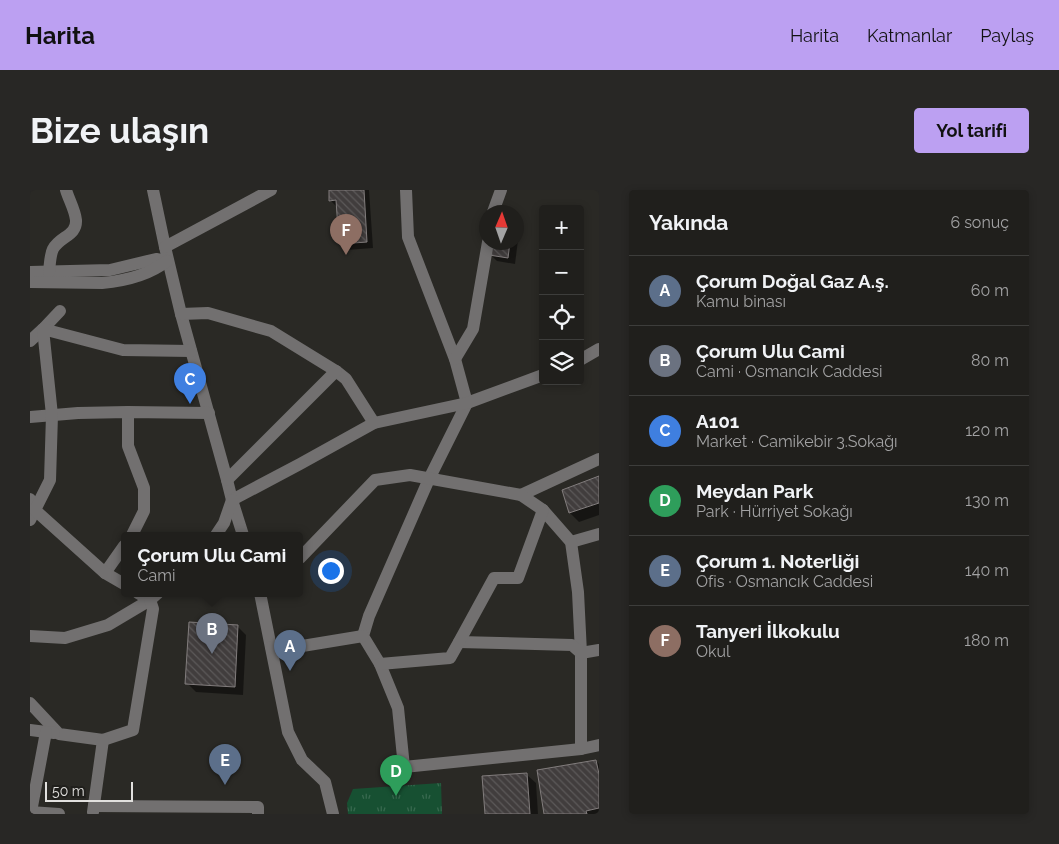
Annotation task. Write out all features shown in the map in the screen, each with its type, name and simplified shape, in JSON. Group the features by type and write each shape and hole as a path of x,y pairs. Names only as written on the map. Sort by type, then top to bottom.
{"street":[{"path":"49,272 50,257 53,249 59,241 69,236 76,227 76,220 66,190"},
{"path":"153,190 191,351 232,500 243,532"},
{"path":"165,247 271,190"},
{"path":"406,190 408,237 455,359 467,403 430,479 369,616 363,636 380,664 398,708 404,767 581,749 599,745"},
{"path":"496,205 501,190"},
{"path":"455,359 473,329 487,250"},
{"path":"30,272 110,270 156,259 167,261 159,267 142,274 113,282 30,282"},
{"path":"30,341 60,311"},
{"path":"182,314 208,313 271,331 346,378 374,423"},
{"path":"43,329 123,350 191,351"},
{"path":"43,329 52,415 50,480 32,510 105,572 121,582"},
{"path":"584,358 599,349"},
{"path":"227,480 336,371"},
{"path":"218,532 224,523 232,500 374,423 467,403 539,376"},
{"path":"128,412 128,446 144,488 144,512 134,532"},
{"path":"30,417 78,413 209,413"},
{"path":"520,495 599,459"},
{"path":"303,555 375,480 410,475 520,495 543,510 571,542 578,592 581,653 581,749"},
{"path":"380,664 450,658 494,578 518,578 543,510"},
{"path":"571,542 599,534"},
{"path":"105,572 121,550"},
{"path":"30,636 65,638 108,625 152,597"},
{"path":"30,730 103,740 133,730 154,597"},
{"path":"261,597 288,732 302,760 326,782 333,814"},
{"path":"271,647 284,649 363,636"},
{"path":"459,642 572,645 581,653"},
{"path":"581,653 599,650"},
{"path":"30,704 52,733"},
{"path":"52,733 30,812 59,814"},
{"path":"103,740 93,810 258,807 258,814"}],"green space":[{"path":"441,783 442,814 348,814 347,803 353,789"}],"building":[{"path":"329,190 364,190 367,242 339,244 336,200 329,201"},
{"path":"490,250 509,250 508,258 489,255"},
{"path":"599,476 599,503 569,513 562,490"},
{"path":"189,622 238,625 235,687 185,684"},
{"path":"596,760 599,774 599,808 586,811 587,814 544,814 537,770"},
{"path":"527,773 530,814 485,814 482,776"}],"place":[{"name":"Tanyeri İlkokulu","path":"346,255"},
{"name":"A101","path":"190,404"},
{"name":"Çorum Ulu Cami","path":"212,654"},
{"name":"Çorum Doğal Gaz A.ş.","path":"290,671"},
{"name":"Çorum 1. Noterliği","path":"225,785"},
{"name":"Meydan Park","path":"396,796"}]}
